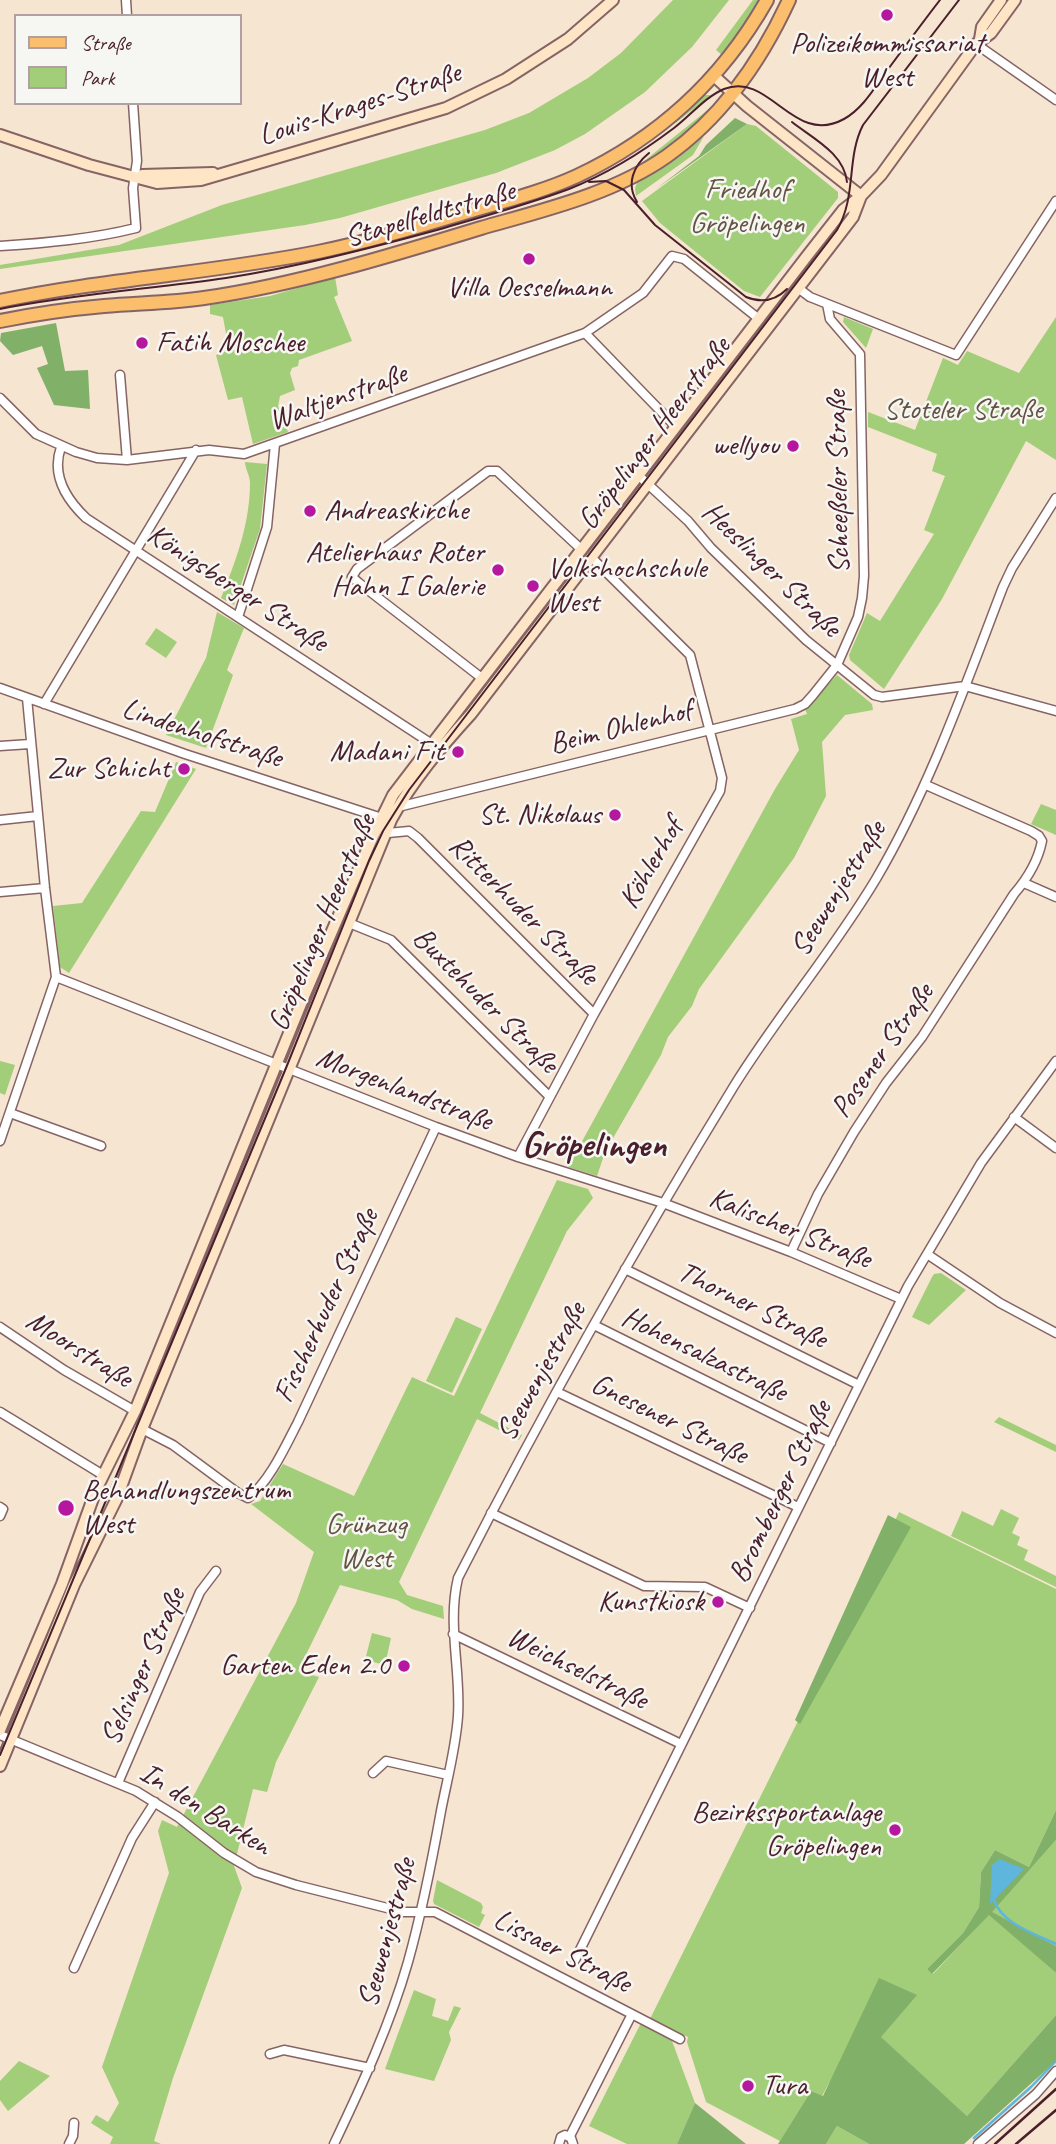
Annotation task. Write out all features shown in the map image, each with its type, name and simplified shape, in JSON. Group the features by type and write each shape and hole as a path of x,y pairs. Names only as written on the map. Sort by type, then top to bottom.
{"main road":[{"name":"Louis-Krages-Straße","path":"0,135 89,165 135,175 157,183 201,180 446,108 506,79 568,39 613,0"},
{"name":"Stapelfeldtstraße","path":"0,301 113,281 318,252 403,231 544,189 587,171 647,136 686,104 714,76 746,36 767,0"},
{"name":"Stapelfeldtstraße","path":"0,321 52,311 168,302 228,294 409,250 579,199 647,170 668,156 708,121 763,51 789,0"},
{"name":"Gröpelinger Heerstraße","path":"978,42 982,27 1001,0"},
{"name":"Gröpelinger Heerstraße","path":"4,1735 113,1507 284,1067 305,995 386,819 393,795 843,210 861,196 881,174 978,42 991,33 1015,0"},
{"path":"714,76 861,196"},
{"name":"Gröpelinger Heerstraße","path":"386,819 649,485 853,217 861,196"},
{"name":"Gröpelinger Heerstraße","path":"0,1766 4,1735 103,1475 135,1411 388,833 386,819"}],"street":[{"path":"978,42 1056,100"},
{"path":"0,246 62,241 136,228 133,188 137,161 133,105"},
{"path":"798,288 810,297 956,355 1056,201"},
{"name":"Waltjenstraße","path":"0,398 31,430 61,447 97,458 127,460 196,450 244,454 585,333 643,293 672,256 684,258 759,318"},
{"name":"Scheeßeler Straße","path":"827,304 830,319 860,354 864,576 855,624 837,665"},
{"path":"585,333 676,426"},
{"path":"120,375 127,460"},
{"path":"238,617 267,527 275,444"},
{"name":"Königsberger Straße","path":"61,447 57,457 63,489 69,500 86,518 432,744"},
{"path":"44,704 196,450"},
{"path":"483,679 352,577 366,562 488,471 497,471 582,550"},
{"name":"Heeslinger Straße","path":"638,475 688,521 711,548 806,640 874,695 882,697 965,686"},
{"name":"Seewenjestraße","path":"334,2144 370,2068 408,1963 425,1895 458,1716 453,1598 458,1578 557,1392 663,1203 752,1056 860,906 903,832 926,785 1003,587 1056,498"},
{"name":"Köhlerhof","path":"592,557 690,655 722,778 720,791 593,1014"},
{"name":"Beim Ohlenhof","path":"398,807 795,709 804,704 837,665"},
{"path":"965,686 1055,709"},
{"name":"Lindenhofstraße","path":"0,688 194,757 386,819"},
{"path":"1,1135 56,977 44,888 27,698"},
{"path":"0,746 30,744"},
{"name":"Posener Straße","path":"791,1252 818,1194 854,1132 886,1083 922,1037 1014,894 1024,883 1040,850 1042,841 1039,836 926,785"},
{"path":"0,820 37,816"},
{"name":"Ritterhuder Straße","path":"388,833 410,831 418,838 593,1014 518,1157"},
{"path":"1024,883 1056,897"},
{"path":"0,892 44,888"},
{"name":"Buxtehuder Straße","path":"349,923 391,940 550,1097"},
{"name":"Morgenlandstraße","path":"56,977 436,1127 518,1157 663,1203"},
{"name":"Bromberger Straße","path":"575,1960 901,1299 981,1163 1056,1061"},
{"path":"10,1113 101,1146"},
{"path":"1014,1117 1056,1148"},
{"name":"Fischerhuder Straße","path":"248,1498 260,1487 298,1422 436,1127"},
{"name":"Kalischer Straße","path":"663,1203 791,1252 901,1299"},
{"path":"927,1254 1000,1303 1056,1333"},
{"name":"Thorner Straße","path":"625,1269 859,1385"},
{"name":"Hohensalzastraße","path":"594,1325 831,1443"},
{"name":"Moorstraße","path":"0,1326 62,1369 135,1411"},
{"name":"Gnesener Straße","path":"557,1392 798,1507"},
{"path":"0,1412 103,1475"},
{"name":"Moorstraße","path":"142,1429 173,1446 248,1498"},
{"path":"491,1513 644,1586 705,1587 750,1608"},
{"name":"Selsinger Straße","path":"118,1783 200,1592 216,1571"},
{"name":"Weichselstraße","path":"453,1634 681,1744"},
{"name":"In den Barken","path":"4,1735 118,1783 155,1802 224,1853 256,1872 403,1913 420,1912"},
{"path":"373,1773 386,1761 448,1775"},
{"path":"74,1968 132,1838 155,1802"},
{"name":"Lissaer Straße","path":"420,1912 435,1912 680,2039"},
{"path":"559,2144 561,2137 571,2140 632,2014"},
{"path":"270,2054 284,2050 370,2068"},
{"path":"978,2144 1036,2094 1056,2071"},
{"path":"69,2144 74,2136 74,2123"}],"green space":[{"path":"673,0 729,0 692,47 645,92 585,134 555,150 496,173 340,218 0,269 0,265 119,245 222,205 485,130 529,113 588,78 621,53"},
{"path":"753,0 762,0 723,56 716,50"},
{"path":"703,95 711,95 639,149 601,171 558,189 668,126"},
{"path":"710,108 690,130 638,166"},
{"path":"735,118 747,124 656,189 699,156 706,145"},
{"name":"Friedhof Gröpelingen","path":"747,124 756,126 838,192 838,198 760,297 744,291 660,223 642,201"},
{"path":"704,136 693,155 636,196 637,183 680,156"},
{"path":"335,277 338,295 334,297 352,341 299,360 298,366 292,368 290,373 295,390 280,396 278,406 288,432 253,444 242,397 228,400 216,355 229,350 223,317 210,314 210,305 270,296"},
{"path":"844,317 873,329 866,348 843,322"},
{"name":"Stoteler Straße","path":"1056,317 1056,460 1026,441 942,599 884,689 850,660 849,655 867,613 880,621 934,534 924,530 945,476 932,471 937,454 868,427 868,412 915,430 943,358 958,365 967,351 1019,373"},
{"path":"56,323 65,371 88,370 90,409 54,405 37,368 48,364 42,346 13,355 0,341 1,333"},
{"path":"245,462 267,464 260,529 234,605 221,598 237,556 248,513 250,483"},
{"path":"217,612 244,628 227,670 233,675 206,748 166,735 206,658"},
{"path":"156,628 177,642 166,658 145,644"},
{"path":"837,675 872,704 873,710 845,715 822,742 826,796 794,858 699,989 692,1006 668,1037 661,1055 605,1152 597,1176 568,1167 799,750 791,719 807,714 805,709"},
{"path":"176,762 196,769 69,973 60,967 53,906 82,903 141,811 155,812"},
{"path":"1041,804 1056,810 1056,835 1031,824"},
{"path":"0,1061 15,1065 5,1095 0,1093"},
{"name":"Grünzug West","path":"557,1180 588,1189 593,1198 567,1231 480,1413 522,1435 519,1440 477,1419 399,1582 407,1595 443,1606 444,1619 412,1609 397,1600 340,1585 298,1671 319,1677 276,1762 267,1792 253,1789 234,1866 242,1888 173,2078 154,2141 161,2144 110,2144 113,2137 91,2123 96,2115 108,2122 119,2103 102,2067 169,1873 158,1831 162,1820 177,1827 296,1603 314,1552 251,1504 260,1501 283,1464 354,1496 412,1377 454,1396"},
{"path":"941,1273 966,1290 929,1325 912,1317 932,1277"},
{"path":"456,1317 482,1329 452,1393 426,1381"},
{"path":"999,1417 1056,1445 1056,1452 994,1422"},
{"path":"1001,1509 1019,1518 1012,1533 1020,1537 1017,1545 1028,1550 1024,1560 1056,1576 1056,1587 951,1536 962,1511 993,1526"},
{"name":"Bezirkssportanlage Gröpelingen","path":"899,1512 1056,1589 1056,1810 1029,1867 995,1850 981,1872 979,1907 963,1933 927,1969 933,1974 989,1914 1056,1973 1056,2015 967,2116 880,2037 829,2083 822,2096 811,2091 780,2141 706,2102 687,2042 688,2037 650,2019"},
{"path":"888,1515 911,1527 800,1724 795,1720"},
{"path":"372,1633 391,1638 385,1665 365,1660"},
{"path":"1056,1810 1056,1840 992,1912 1056,1946 1056,1973 989,1915 932,1974 927,1969 963,1933 979,1907 981,1872 995,1850 1029,1867"},
{"path":"1056,1840 1056,1946 991,1912"},
{"path":"437,1880 481,1903 481,1913 485,1915 479,1927 434,1904"},
{"path":"879,1978 917,1995 881,2037 967,2116 1056,2015 1056,2061 964,2144 869,2144 837,2126 826,2144 778,2144 811,2091 823,2096"},
{"path":"414,1990 436,1999 432,2016 448,2021 454,2006 461,2008 449,2032 451,2040 434,2081 385,2069"},
{"path":"641,2023 672,2041 695,2103 677,2144 627,2144 589,2126"},
{"path":"19,2061 50,2076 8,2111 0,2100 0,2081"},
{"path":"695,2103 746,2144 677,2144"},
{"path":"837,2126 869,2144 826,2144"}],"water":[{"path":"999,1859 1024,1869 990,1904 992,1865"}],"waterway":[{"path":"994,1900 1004,1916 1012,1922 1056,1944"},
{"path":"974,2138 1056,2061"}],"tram line":[{"path":"0,309 279,269 384,244 503,211 569,189 610,170 662,137 724,89 740,86 755,90 810,124 826,125 844,119 864,103 940,0"},
{"path":"0,1755 383,831 409,790 837,230 847,204 855,151 863,125 959,0"},
{"path":"792,122 834,154 845,172 847,182"},
{"path":"637,202 632,189 633,176 635,169 649,153"},
{"path":"589,182 606,181 624,190 655,225 746,297 768,300 787,289"}],"railway":[{"path":"995,2144 1056,2089"},
{"path":"1016,2144 1056,2110"}],"place":[{"name":"Polizeikommissariat West","path":"887,15"},
{"name":"Villa Oesselmann","path":"529,259"},
{"name":"Fatih Moschee","path":"142,343"},
{"name":"wellyou","path":"793,446"},
{"name":"Andreaskirche","path":"310,511"},
{"name":"Atelierhaus Roter Hahn I Galerie","path":"498,570"},
{"name":"Volkshochschule West","path":"533,586"},
{"name":"Madani Fit","path":"458,752"},
{"name":"Zur Schicht","path":"184,769"},
{"name":"St. Nikolaus","path":"615,815"},
{"name":"Behandlungszentrum West","path":"66,1508"},
{"name":"Kunstkiosk","path":"718,1602"},
{"name":"Garten Eden 2.0","path":"404,1666"},
{"name":"Bezirkssportanlage Gröpelingen","path":"895,1830"},
{"name":"Tura","path":"748,2086"}],"district":[{"name":"Gröpelingen","path":"594,1146"}]}
